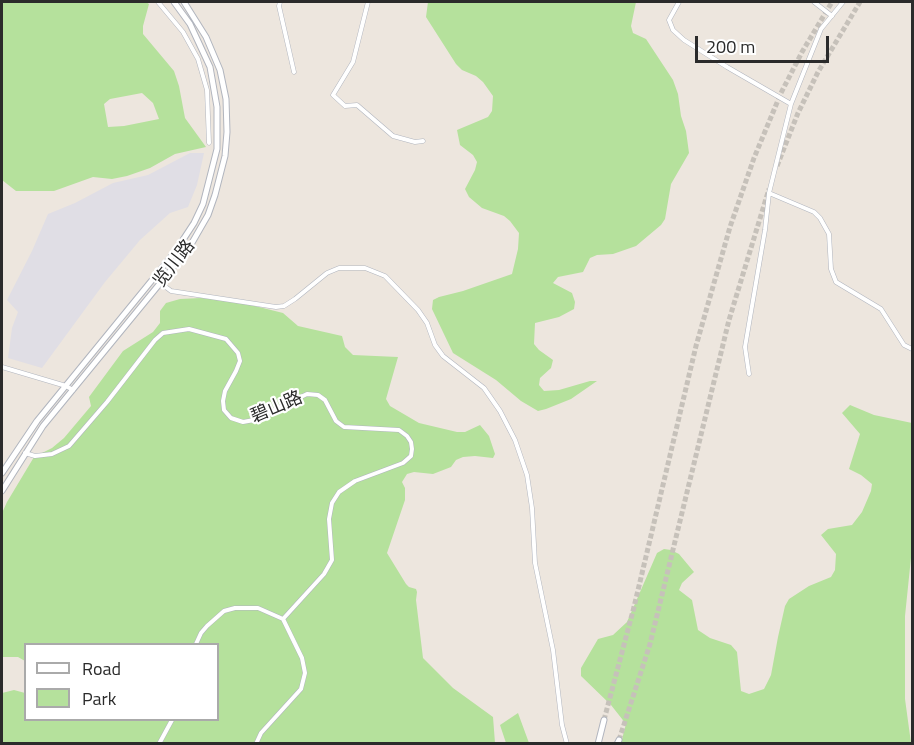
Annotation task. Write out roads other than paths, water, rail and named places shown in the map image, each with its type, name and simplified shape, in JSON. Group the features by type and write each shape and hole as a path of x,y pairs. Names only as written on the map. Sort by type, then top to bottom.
{"street":[{"path":"158,2 183,32 198,59 207,86 209,143"},
{"name":"览川路","path":"2,473 37,421 175,252 194,223 208,189 218,146 217,107 210,67 190,24 174,2"},
{"name":"览川路","path":"2,490 43,426 160,283 199,233 208,215 226,147 226,99 220,70 206,37 184,2"},
{"path":"280,2 294,72"},
{"path":"368,2 353,62 333,95 345,106 357,105 393,136 415,142 423,141"},
{"path":"679,2 669,20 673,30 718,62 791,104"},
{"path":"814,2 832,16"},
{"path":"749,374 745,347 769,193 791,104 821,30 843,2"},
{"path":"218,146 226,147"},
{"path":"769,193 814,213 820,218 829,234 832,275 836,282 881,309 904,345 912,349"},
{"path":"154,278 171,291 276,307 284,306 295,299 327,273 339,268 365,268 385,276 418,310 428,323 435,345 443,356 484,388 500,411 518,449 529,486 535,563 553,650 562,725 567,744"},
{"name":"碧山路","path":"24,453 35,456 52,454 69,446 155,340 163,333 189,329 226,339 238,353 240,361 223,401 224,410 231,418 243,422 254,420 307,394 318,395 326,400 336,421 344,427 399,430 411,442 411,456 403,464 355,481 339,492 332,503 329,519 332,560 324,574 283,619"},
{"path":"2,367 73,390"},
{"path":"197,643 201,633 224,611 235,608 258,608 283,619 302,658 305,673 301,689 261,734 256,744"},
{"path":"597,744 604,720"},
{"path":"159,744 171,721"}],"tunnel":[{"path":"604,720 634,607 696,346 730,227 754,158 781,93 832,2"},
{"path":"777,166 798,113 818,72 860,2"},
{"path":"619,740 650,644 729,320 769,189"}]}
